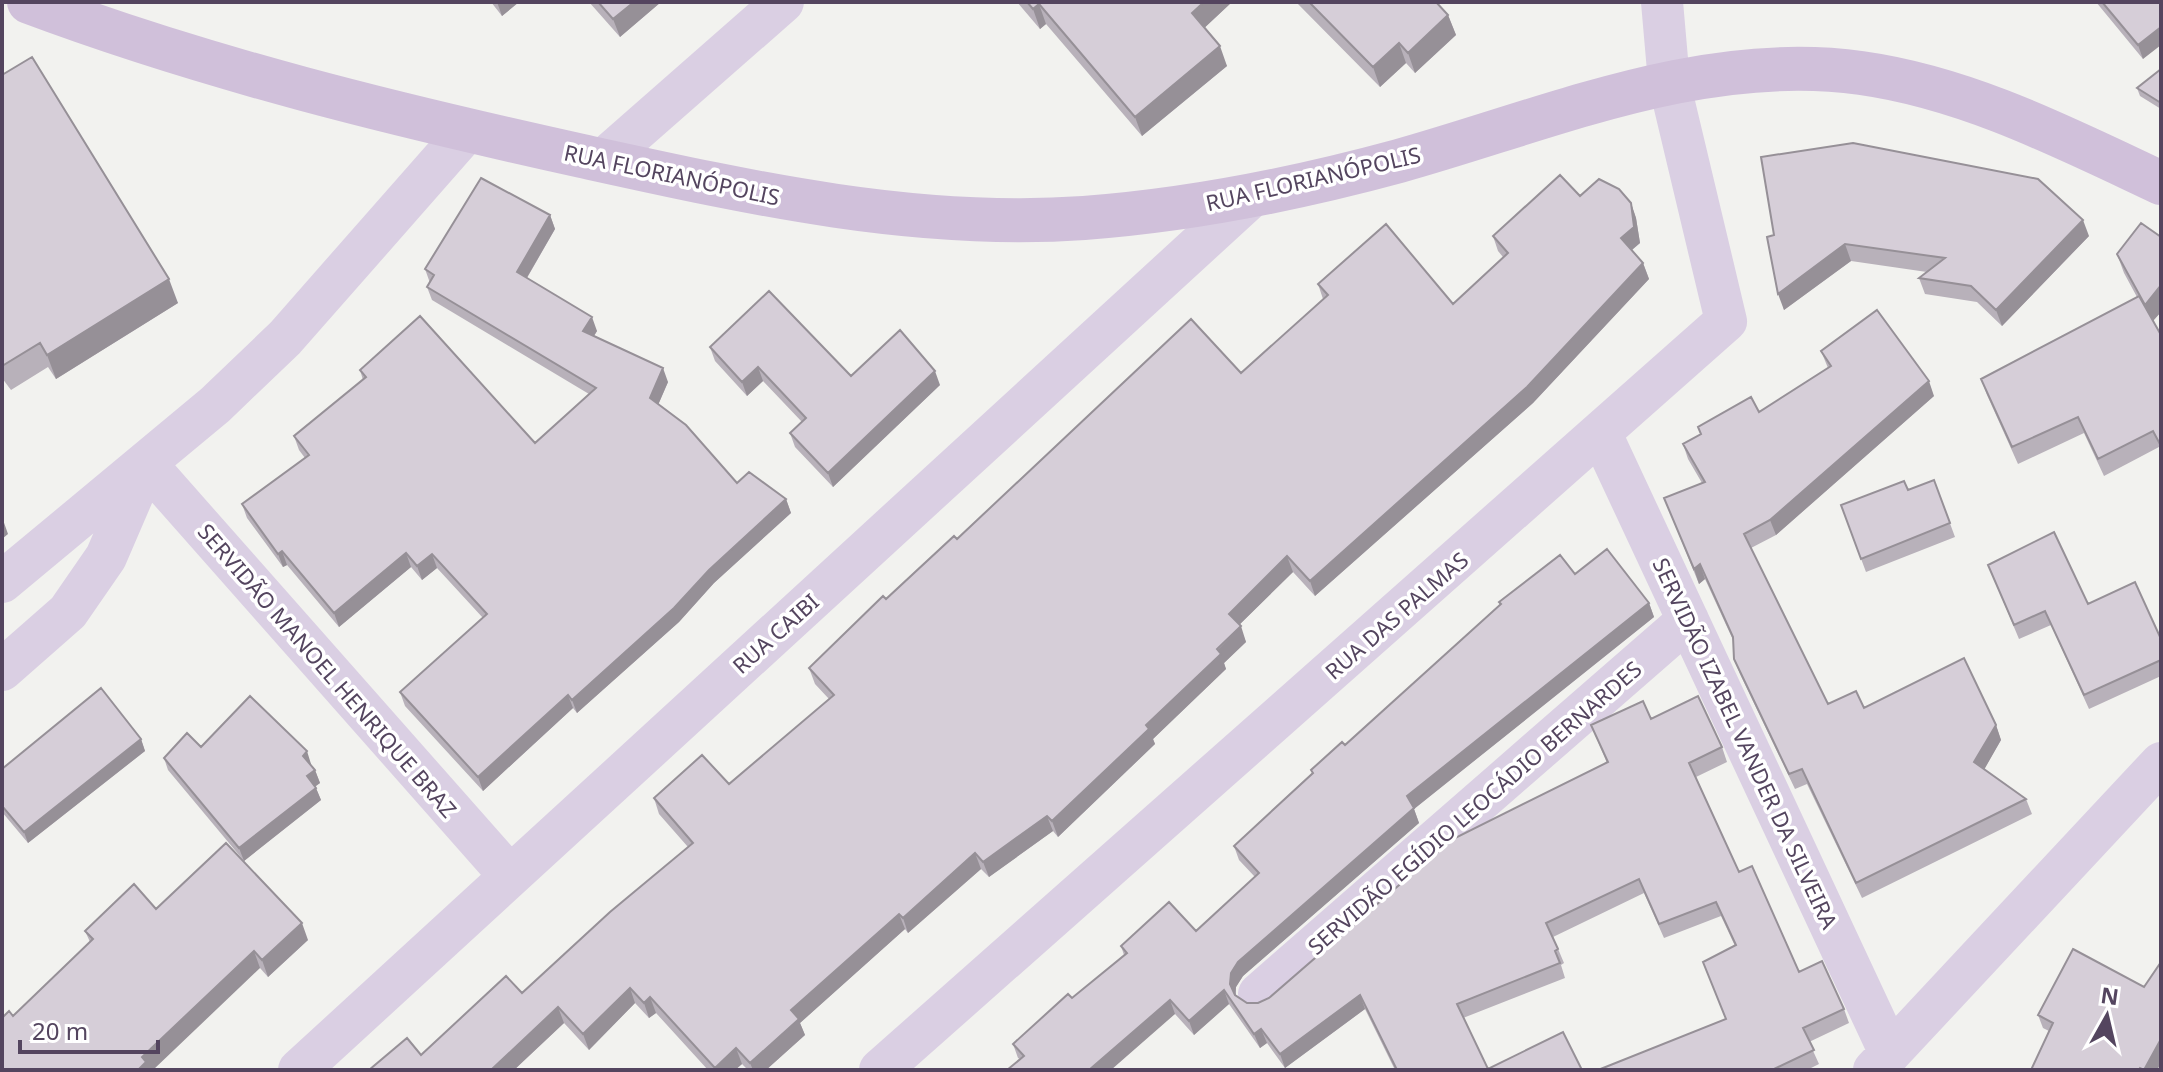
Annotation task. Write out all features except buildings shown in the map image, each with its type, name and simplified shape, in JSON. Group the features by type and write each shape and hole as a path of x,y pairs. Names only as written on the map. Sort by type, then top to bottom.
{"main road":[{"name":"RUA FLORIANÓPOLIS","path":"29,2 216,64 467,131 766,195 971,219 1079,218 1251,197 1393,162 1669,82 1726,71 1799,69 1862,73 1933,89 2017,116 2161,183"}],"street":[{"path":"603,160 783,2"},
{"path":"1662,2 1669,82"},
{"name":"RUA DAS PALMAS","path":"880,1070 1726,321 1669,82"},
{"path":"2,582 146,464 285,338 467,131"},
{"name":"RUA CAIBI","path":"299,1070 1251,197"},
{"name":"SERVIDÃO IZABEL VANDER DA SILVEIRA","path":"1601,434 1688,620 1882,1061"},
{"path":"2,670 76,601 106,557 146,464"},
{"name":"SERVIDÃO MANOEL HENRIQUE BRAZ","path":"146,464 510,876"},
{"name":"SERVIDÃO EGÍDIO LEOCÁDIO BERNARDES","path":"1259,994 1688,620"},
{"path":"1882,1061 2161,763"}]}
